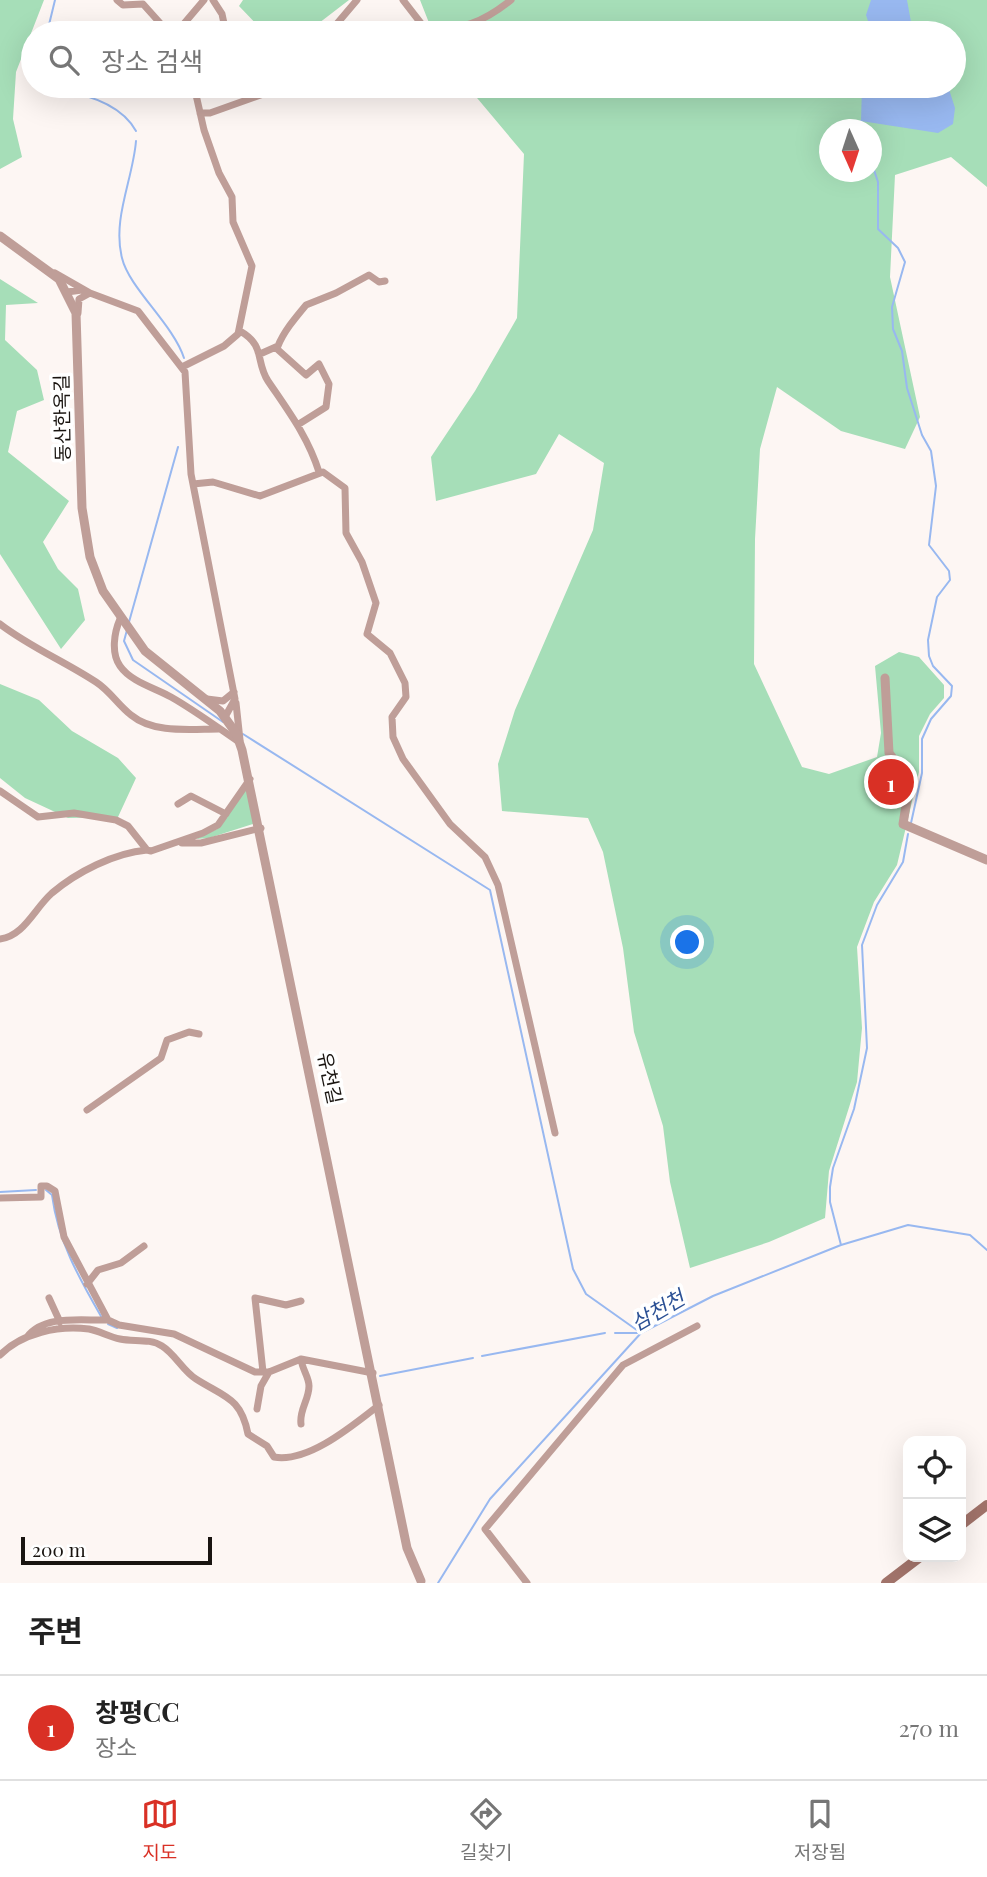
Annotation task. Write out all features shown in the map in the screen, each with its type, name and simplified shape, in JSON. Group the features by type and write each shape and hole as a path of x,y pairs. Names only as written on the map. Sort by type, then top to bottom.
{"main road":[{"path":"966,1521 987,1504"},
{"path":"886,1583 913,1562"}],"street":[{"path":"117,0 122,5 143,4 158,21"},
{"path":"186,21 204,0"},
{"path":"214,0 224,21"},
{"path":"342,21 357,0"},
{"path":"403,0 419,21"},
{"path":"477,21 511,0"},
{"path":"182,367 224,346 240,331 244,296 252,266 233,222 230,194 219,173 197,98"},
{"path":"200,113 210,113 252,98"},
{"name":"동산한옥길","path":"0,236 50,272 67,292 78,321 81,481 85,537 95,572 125,626"},
{"path":"50,272 90,293 141,314 187,377 193,484 234,695 240,743"},
{"path":"260,354 276,348 282,334 299,318 306,305 369,275 379,282 385,281"},
{"path":"67,292 90,293"},
{"path":"78,321 79,299 90,293"},
{"path":"240,331 254,341 268,381 299,424 319,472"},
{"path":"276,348 306,375 319,364 329,384 326,407 299,424"},
{"path":"193,484 213,482 260,496 319,472 327,474 345,488 346,533 362,562 376,603 367,634 390,653 406,687 405,697 393,713 391,722 398,750 450,824 485,857 498,886 555,1133"},
{"path":"0,624 25,643 94,681 132,716 167,729 219,729"},
{"path":"125,626 115,630 115,649 118,664 128,675 173,698 240,743"},
{"name":"유천길","path":"125,626 157,663 206,698 225,717 240,743 261,828 407,1548 421,1582"},
{"path":"885,678 889,753 910,781 903,824 987,860"},
{"path":"206,698 223,701 234,695"},
{"path":"225,717 234,695"},
{"path":"0,939 17,936 53,892 90,869 124,855 174,843 213,828 250,779"},
{"path":"0,790 37,817 74,813 116,820 128,826 147,850"},
{"path":"178,804 191,796 226,814"},
{"path":"174,843 201,843 261,828"},
{"path":"87,1110 161,1058 167,1040 189,1032 199,1034"},
{"path":"0,1198 41,1197 41,1186 51,1188 57,1195 64,1237 108,1320"},
{"path":"87,1284 97,1270 121,1263 144,1246"},
{"path":"49,1298 60,1322"},
{"path":"257,1409 266,1372 255,1298 286,1305 301,1301"},
{"path":"27,1337 36,1328 60,1322 108,1320 120,1325 174,1334 242,1367 266,1372 301,1359 373,1373"},
{"path":"527,1583 485,1529 623,1365 697,1326"},
{"path":"0,1355 10,1344 57,1329 90,1329 118,1339 153,1342 163,1346 196,1379 234,1400 246,1423 248,1434 267,1446 274,1457 293,1459 303,1456 379,1404"},
{"path":"301,1359 310,1382 309,1395 300,1415 301,1424"}],"green space":[{"path":"0,0 44,0 36,21 21,21 21,59 16,72 13,119 22,157 0,169"},
{"path":"243,0 349,0 322,21 253,21 239,6"},
{"path":"420,0 987,0 987,187 951,157 895,175 890,277 920,417 905,449 841,431 777,387 760,449 755,539 754,664 802,767 829,774 877,757 881,733 875,666 899,652 919,657 944,685 944,698 930,714 919,736 919,772 897,865 874,902 857,947 862,1028 857,1082 829,1171 825,1218 769,1242 690,1268 670,1182 663,1126 634,1032 623,948 603,852 588,818 502,811 498,764 515,710 593,530 604,463 559,434 536,474 436,501 431,457 475,391 517,318 524,154 477,98 966,98 966,21 428,21"},
{"path":"0,279 38,303 6,305 5,340 37,370 44,400 17,411 8,452 69,501 43,542 58,569 78,589 85,620 61,649 0,554"},
{"path":"0,684 39,700 72,731 118,758 136,778 118,817 68,818 25,798 0,778"},
{"path":"249,784 256,823 209,838 196,839 217,829"}],"water":[{"path":"871,0 907,0 911,21 868,21 866,15"},
{"path":"862,98 952,98 955,108 953,124 938,133 882,124 882,119 861,119"}],"waterway":[{"path":"50,21 55,0"},
{"path":"91,98 112,107 136,131"},
{"path":"136,141 121,214 122,258 133,282 171,332 184,358"},
{"path":"878,182 878,229 898,248 905,262 892,307 893,329 902,351 907,388 922,435 931,451 936,486 929,545 949,571 950,580 937,597 928,640 933,666 952,686 951,696 931,719 922,739 922,773 911,823"},
{"path":"129,622 178,447"},
{"path":"127,630 124,641 133,660 223,722"},
{"path":"243,734 490,890 573,1269 586,1294 641,1333"},
{"path":"841,1245 830,1202 830,1187 833,1168 854,1109 867,1048 862,945 877,905 903,862 908,834"},
{"path":"0,1192 36,1190"},
{"path":"46,1190 52,1195 59,1228 71,1259 102,1318"},
{"name":"삼천천","path":"438,1583 490,1499 641,1333 713,1296 841,1245 908,1225 970,1235 987,1250"},
{"path":"108,1324 117,1328"},
{"path":"482,1356 605,1333"},
{"path":"615,1333 639,1333"},
{"path":"380,1376 473,1358"}],"place":[{"name":"창평CC","path":"891,782"}]}
